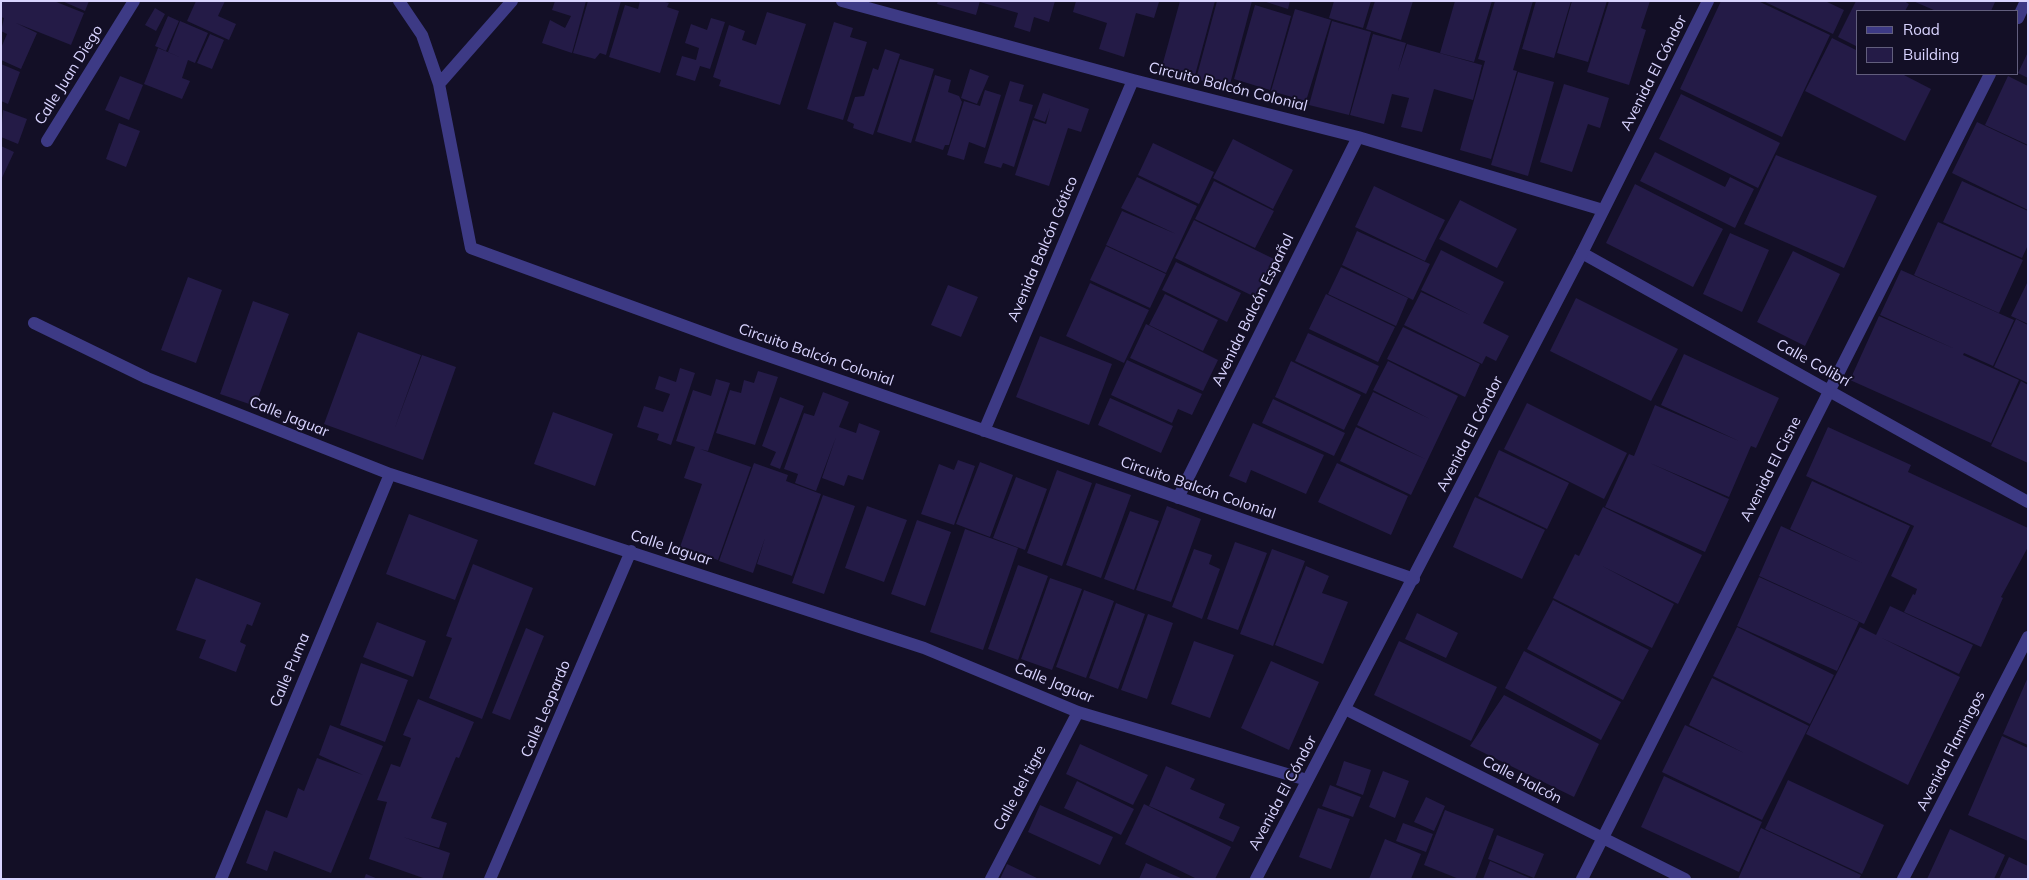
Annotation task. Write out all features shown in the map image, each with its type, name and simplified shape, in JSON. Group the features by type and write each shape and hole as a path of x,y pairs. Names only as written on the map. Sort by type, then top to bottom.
{"street":[{"name":"Calle Juan Diego","path":"48,141 134,1"},
{"path":"399,1 422,35 439,84 512,1"},
{"name":"Circuito Balcón Colonial","path":"842,1 1133,80 1358,137 1603,210"},
{"name":"Avenida El Cóndor","path":"1256,879 1414,579 1582,253 1708,1"},
{"path":"2019,16 2026,1"},
{"name":"Avenida El Cisne","path":"1582,879 1989,75"},
{"name":"Avenida Balcón Gótico","path":"984,431 1133,80"},
{"name":"Circuito Balcón Colonial","path":"439,84 471,248 734,344 1414,579"},
{"name":"Avenida Balcón Español","path":"1178,498 1358,137"},
{"name":"Calle Colibrí","path":"1582,253 2028,502"},
{"name":"Calle Jaguar","path":"34,323 147,378 390,474 924,648 1078,712 1307,780"},
{"name":"Calle Puma","path":"221,879 390,474"},
{"name":"Calle Leopardo","path":"490,879 631,552"},
{"name":"Avenida Flamingos","path":"1904,879 2028,637"},
{"name":"Calle Halcón","path":"1345,709 1685,879"},
{"name":"Calle del tigre","path":"991,879 1078,712"}],"building":[{"path":"1,1 54,1 84,13 71,45 16,23 37,33 21,69 1,60 1,48 7,34 1,31 4,18 1,17"},
{"path":"62,1 89,1 85,11"},
{"path":"196,1 225,1 218,16 236,24 229,40 187,21"},
{"path":"555,1 586,1 572,53 542,43 550,20 565,28 571,16 552,10"},
{"path":"588,1 621,1 606,55 600,53 595,59 573,53"},
{"path":"640,1 669,3 667,7 679,11 660,73 609,57 625,5 638,9"},
{"path":"938,1 980,1 976,15 937,4"},
{"path":"1055,1 1049,22 1034,17 1030,32 1014,27 1018,13 980,2"},
{"path":"1076,1 1159,2 1154,18 1136,13 1124,57 1099,49 1107,23 1073,12"},
{"path":"1180,1 1215,1 1194,79 1161,70"},
{"path":"1217,1 1252,1 1229,88 1196,79"},
{"path":"1263,1 1290,1 1288,9"},
{"path":"1334,1 1371,1 1363,28 1329,18"},
{"path":"1375,1 1413,1 1401,40 1366,29"},
{"path":"1455,1 1492,1 1474,62 1440,53"},
{"path":"1495,1 1533,1 1513,70 1517,71 1491,159 1460,150 1485,61 1478,59"},
{"path":"1536,1 1571,1 1554,58 1522,49"},
{"path":"1572,1 1607,1 1588,62 1557,53"},
{"path":"1609,1 1650,1 1641,28 1646,30 1629,85 1587,72"},
{"path":"1721,1 1758,1 1830,35 1782,137 1680,89"},
{"path":"1763,1 1825,1 1844,10 1833,34"},
{"path":"1856,1 1904,1 1909,4 1906,10 1856,10 1856,46 1838,37"},
{"path":"1913,1 1995,2 1991,10 1934,10"},
{"path":"1255,5 1291,16 1270,90 1234,79"},
{"path":"155,8 165,14 156,31 145,25"},
{"path":"1295,9 1331,20 1306,101 1271,91"},
{"path":"767,12 806,24 780,105 719,86 721,80 713,77 729,25 745,31 742,40 756,45"},
{"path":"168,16 179,21 166,51 155,46"},
{"path":"711,18 725,22 710,69 700,66 695,81 676,75 682,56 696,60 699,48 685,43 691,24 707,30"},
{"path":"180,21 208,33 195,63 188,60 182,78 190,81 182,99 144,84 158,48 182,58 168,52"},
{"path":"1332,21 1371,32 1349,115 1309,105"},
{"path":"834,22 853,28 850,37 867,42 843,120 807,109"},
{"path":"210,34 224,40 212,69 197,63"},
{"path":"1373,34 1406,43 1398,71 1407,44 1482,65 1473,100 1434,89 1422,132 1401,127 1409,98 1392,94 1384,124 1350,115"},
{"path":"1832,38 1856,50 1856,75 1904,75 1931,89 1905,141 1805,91"},
{"path":"885,49 900,54 873,135 853,128 854,124 847,121 855,97 864,96 873,68 878,70"},
{"path":"2028,52 2028,78 2019,74"},
{"path":"900,59 934,69 911,143 877,132"},
{"path":"1,64 20,72 8,104 1,101"},
{"path":"970,69 989,76 977,104 961,98"},
{"path":"1518,72 1554,82 1528,176 1491,165"},
{"path":"935,75 951,80 948,92 959,96 962,102 949,145 945,145 943,150 915,141"},
{"path":"120,76 143,85 129,120 105,110"},
{"path":"2008,76 2028,86 2028,145 1985,125"},
{"path":"1010,81 1024,85 1019,101 1033,105 1014,167 1003,163 1001,168 984,163"},
{"path":"1564,84 1609,98 1600,128 1588,124 1572,172 1540,162"},
{"path":"985,90 1001,95 985,148 969,142 964,160 947,155 964,101 980,106"},
{"path":"1043,93 1089,109 1081,132 1068,128 1049,186 1015,175 1033,120 1046,124 1050,108 1045,122 1034,118"},
{"path":"1681,94 1780,143 1758,188 1659,139"},
{"path":"3,110 27,119 18,144 1,137"},
{"path":"1977,122 2028,146 2028,210 1952,173"},
{"path":"119,123 140,131 126,167 106,159"},
{"path":"1233,139 1293,170 1273,209 1213,178"},
{"path":"1153,143 1214,172 1199,204 1138,175"},
{"path":"1,146 14,152 1,180"},
{"path":"1655,152 1725,187 1730,177 1754,189 1735,228 1640,181"},
{"path":"1776,155 1877,196 1844,268 1744,224"},
{"path":"1137,177 1197,206 1166,273 1106,245 1122,211 1176,234 1121,208"},
{"path":"1214,181 1274,211 1255,248 1195,219"},
{"path":"1962,181 2028,211 2028,245 2022,258 1943,222"},
{"path":"1635,184 1723,229 1693,287 1606,243"},
{"path":"1374,186 1445,220 1425,261 1355,227"},
{"path":"1460,200 1517,229 1497,268 1439,239"},
{"path":"1194,220 1274,259 1255,297 1175,258"},
{"path":"1938,222 2023,260 1999,313 1914,275"},
{"path":"1357,231 1430,264 1413,300 1342,265"},
{"path":"1730,233 1769,250 1742,312 1703,294"},
{"path":"1106,246 1166,274 1150,308 1090,280"},
{"path":"1441,250 1504,282 1483,323 1509,336 1496,361 1486,356 1482,364 1404,325 1421,292 1470,315 1421,290"},
{"path":"1793,251 1840,274 1805,346 1757,322"},
{"path":"1176,262 1241,293 1227,322 1162,290"},
{"path":"1341,267 1408,298 1396,326 1328,294"},
{"path":"1901,270 2014,320 1993,366 1964,353 1963,355 2019,380 1991,443 1850,380 1879,316 1955,349 1880,315"},
{"path":"188,277 222,290 196,363 161,350"},
{"path":"2028,281 2028,324 2011,316"},
{"path":"1090,283 1149,310 1124,363 1066,336"},
{"path":"948,285 978,297 961,337 931,325"},
{"path":"1165,294 1218,320 1203,351 1149,325"},
{"path":"1326,294 1395,327 1378,362 1309,329"},
{"path":"1576,298 1678,349 1651,401 1550,351"},
{"path":"253,301 289,314 255,406 220,394"},
{"path":"2016,319 2028,325 2028,383 1994,367"},
{"path":"1146,324 1218,360 1203,391 1130,358"},
{"path":"1403,327 1480,364 1465,397 1387,359"},
{"path":"358,332 421,355 394,430 422,355 456,367 423,460 324,424"},
{"path":"1308,333 1379,366 1366,394 1295,361"},
{"path":"1040,336 1112,364 1089,425 1016,397"},
{"path":"1684,354 1779,398 1756,448 1751,446 1729,497 1650,463 1729,499 1705,552 1605,507 1629,454 1634,456 1655,405 1739,441 1661,405"},
{"path":"1127,360 1202,394 1192,415 1178,409 1172,423 1111,395"},
{"path":"1291,361 1361,395 1344,430 1275,397"},
{"path":"1388,361 1458,396 1411,495 1340,461 1356,427 1425,459 1357,425 1373,392 1430,419 1373,390"},
{"path":"680,368 695,373 671,445 657,440 659,434 637,427 644,406 663,412 670,394 655,389 659,376 676,382"},
{"path":"758,371 778,377 755,445 716,433 730,390 741,393 744,380 754,383"},
{"path":"716,379 730,383 708,451 700,449 751,467 718,560 680,547 702,484 684,478 695,447 676,441 693,390 711,396"},
{"path":"2021,381 2028,385 2028,463 1991,446"},
{"path":"823,392 849,402 839,427 856,433 859,423 880,431 863,480 848,475 844,486 822,478 836,437 816,491 795,483 798,474 784,469 804,413 814,416"},
{"path":"780,397 804,406 780,469 770,465 776,452 762,446"},
{"path":"1110,398 1173,426 1161,453 1098,425"},
{"path":"1273,399 1345,433 1334,456 1262,423"},
{"path":"1527,403 1627,453 1604,499 1504,449"},
{"path":"553,412 613,434 595,486 534,464"},
{"path":"1253,423 1324,455 1306,494 1251,470 1246,483 1229,476"},
{"path":"1828,427 1911,465 1908,472 2028,528 2028,547 2001,597 2003,598 1981,647 1904,612 1917,589 1891,576 1914,526 1806,476"},
{"path":"1499,450 1569,483 1547,529 1478,496"},
{"path":"958,460 975,466 954,525 921,514 939,464 954,470"},
{"path":"980,462 1013,475 990,537 956,524"},
{"path":"754,463 788,475 786,481 821,494 792,576 757,564 765,538 753,573 719,561"},
{"path":"1337,463 1408,496 1391,535 1318,502"},
{"path":"1057,470 1092,483 1062,566 1027,553"},
{"path":"1016,477 1047,489 1025,550 993,538"},
{"path":"1812,481 1910,526 1864,624 1759,576 1781,526 1862,563 1790,529"},
{"path":"1096,483 1131,495 1101,578 1066,565"},
{"path":"823,495 855,506 824,594 792,583"},
{"path":"1475,497 1545,530 1522,579 1453,547"},
{"path":"867,506 907,520 884,582 845,568"},
{"path":"1167,506 1201,519 1171,602 1136,590"},
{"path":"1603,507 1702,555 1678,604 1602,566 1674,604 1652,648 1553,598 1575,554 1579,556"},
{"path":"1130,511 1159,521 1134,590 1104,579"},
{"path":"409,514 478,540 455,600 386,574"},
{"path":"917,520 951,532 925,606 891,594"},
{"path":"965,529 1018,548 983,650 930,632"},
{"path":"1235,542 1267,553 1238,630 1207,619"},
{"path":"1194,549 1212,555 1209,564 1220,569 1202,619 1172,607"},
{"path":"1272,549 1305,561 1273,646 1240,634"},
{"path":"473,564 533,588 482,719 429,698 452,638 446,636"},
{"path":"1018,565 1048,576 1018,660 988,649"},
{"path":"1306,566 1329,576 1322,593 1348,602 1323,664 1275,645"},
{"path":"1759,577 1859,622 1837,671 1737,626"},
{"path":"196,578 261,603 252,626 247,624 240,642 246,645 236,672 199,658 206,640 176,630"},
{"path":"1050,578 1082,589 1052,670 1021,659"},
{"path":"1084,590 1114,601 1086,678 1056,667"},
{"path":"1553,600 1649,650 1623,700 1527,649"},
{"path":"1116,603 1145,614 1118,689 1089,678"},
{"path":"1890,606 1973,645 1959,674 1882,638 1960,677 1908,785 1806,734 1860,627 1876,635"},
{"path":"1417,613 1458,633 1446,658 1405,639"},
{"path":"1148,614 1173,623 1147,699 1121,690"},
{"path":"377,622 426,641 413,677 363,657"},
{"path":"1737,627 1834,675 1810,724 1713,676"},
{"path":"526,628 544,636 510,720 492,713"},
{"path":"1194,641 1234,655 1210,718 1171,704"},
{"path":"1399,641 1497,687 1471,741 1374,695"},
{"path":"1524,651 1621,702 1601,740 1505,688"},
{"path":"1271,661 1319,682 1289,750 1241,728"},
{"path":"361,663 408,680 385,742 340,725"},
{"path":"2028,677 2028,745 2003,734"},
{"path":"1712,678 1809,726 1762,820 1662,772 1685,725 1744,753 1689,725"},
{"path":"1504,695 1599,744 1574,797 1470,746"},
{"path":"418,699 474,722 459,758 456,757 431,818 447,823 439,848 403,837 450,853 442,879 426,879 369,859 387,802 377,800 391,764 400,767 411,738 403,735"},
{"path":"330,725 383,746 331,873 274,851 267,871 246,863 266,810 287,818 298,788 304,791 317,758 363,775 319,755"},
{"path":"2002,736 2028,748 2028,841 1968,815"},
{"path":"1080,744 1148,775 1133,805 1066,774"},
{"path":"1344,761 1371,770 1363,795 1336,785"},
{"path":"1166,766 1195,779 1190,789 1225,804 1219,818 1240,827 1233,842 1149,806"},
{"path":"1383,771 1409,781 1395,818 1369,807"},
{"path":"1664,776 1762,822 1739,872 1641,827"},
{"path":"1788,780 1884,825 1862,874 1765,829"},
{"path":"1077,781 1134,809 1121,835 1064,808"},
{"path":"1330,785 1361,797 1353,817 1322,806"},
{"path":"1426,797 1445,806 1434,831 1414,822"},
{"path":"1144,804 1231,847 1215,879 1197,879 1125,844"},
{"path":"1040,805 1113,837 1100,865 1028,832"},
{"path":"1318,808 1350,819 1331,869 1299,857"},
{"path":"1445,810 1494,829 1475,879 1459,879 1424,865"},
{"path":"1403,823 1433,834 1426,852 1396,841"},
{"path":"1761,828 1861,875 1859,879 1738,879"},
{"path":"1950,829 2005,855 1994,879 1927,879"},
{"path":"1497,835 1544,854 1534,878 1488,859"},
{"path":"1385,839 1421,854 1411,879 1369,879"},
{"path":"2009,857 2028,866 2028,879 1999,879"},
{"path":"1490,861 1532,879 1483,879"},
{"path":"1146,863 1183,879 1139,879"},
{"path":"1007,864 1039,879 1000,879"},
{"path":"366,874 378,879 364,879"}]}
